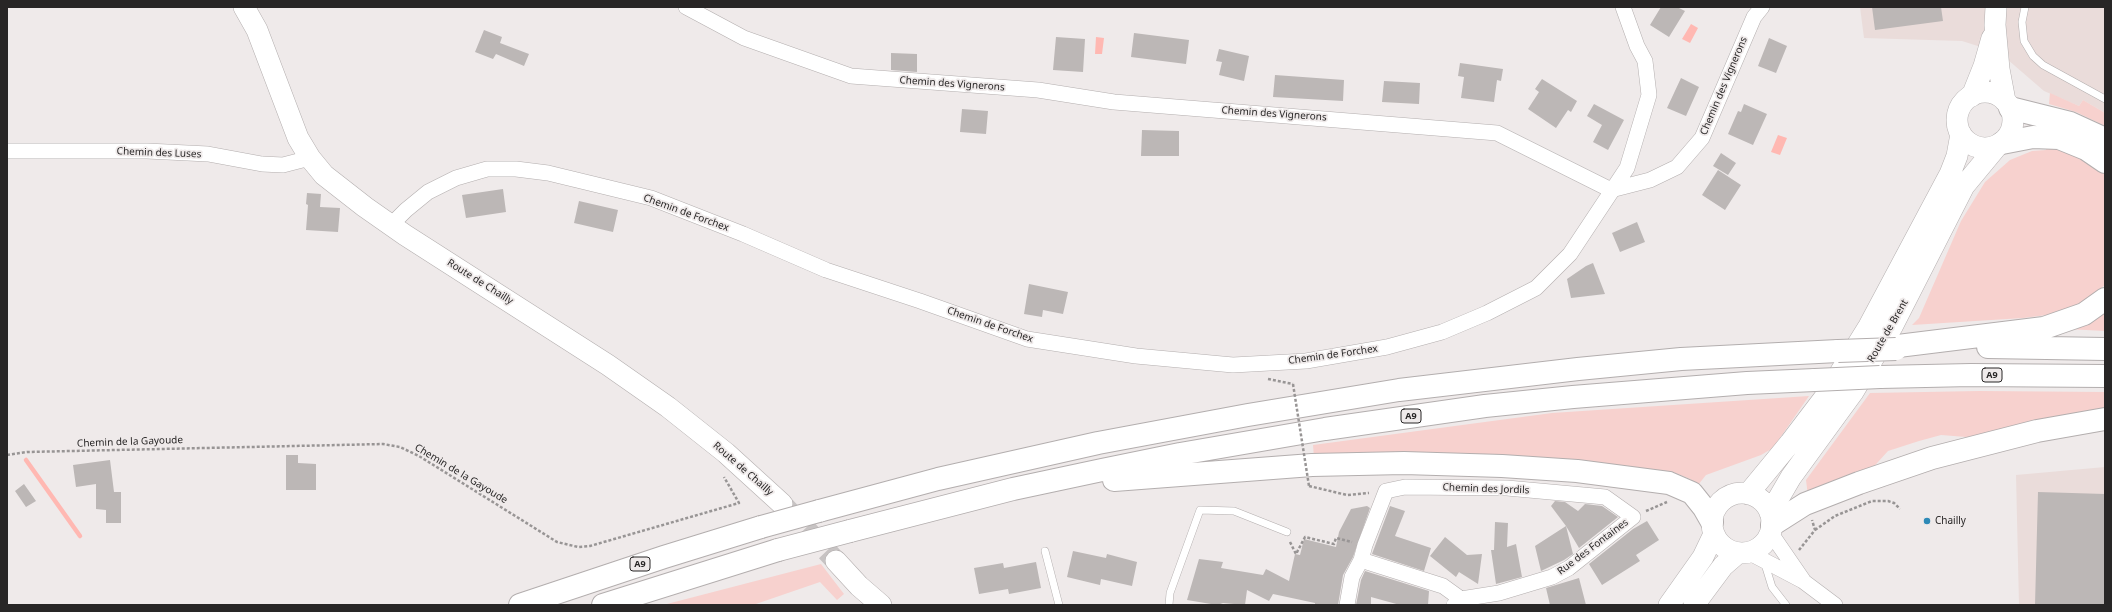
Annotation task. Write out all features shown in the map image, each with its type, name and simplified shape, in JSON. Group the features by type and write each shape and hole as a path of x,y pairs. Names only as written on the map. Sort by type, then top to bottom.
{"highway":[{"path":"2008,105 2070,123 2105,139"},
{"path":"2000,144 2033,137 2059,138 2086,148 2105,162"},
{"path":"1892,348 2044,328 2084,314 2105,299"},
{"name":"A9","path":"520,605 664,557 761,527 819,510 938,480 1098,443 1248,415 1399,390 1618,365 1743,355 1892,348 1985,347 2105,349"},
{"name":"A9","path":"603,605 778,550 850,530 1013,489 1180,454 1403,417 1485,406 1747,383 1880,377 1971,375 2105,376"},
{"path":"1771,524 1805,504 1859,483 1932,458 2037,431 2105,419"},
{"path":"1013,489 1199,472 1312,465 1404,463 1502,466 1578,471 1669,483 1692,493 1704,508 1712,528"}],"main road":[{"name":"Route de Chailly","path":"244,7 257,30 298,138 310,158 341,189 391,225 608,364 668,407 726,453 782,504"},
{"path":"1972,96 1984,66 1996,16"},
{"path":"1996,16 1999,69 2008,105 2012,125 2008,135 2000,144 1987,148 1977,147 1968,142 1961,134 1957,123 1958,113 1963,103 1972,96 1989,93 2008,105"},
{"name":"Route de Brent","path":"1748,494 1786,449 1825,397 1869,326 1950,174 1957,156 1961,134"},
{"name":"Route de Brent","path":"1771,524 1791,477 1853,392 1893,325 1964,186 2000,144"},
{"path":"1669,605 1703,557 1712,528 1716,507 1727,497 1741,493 1748,494 1762,501 1771,524 1762,545 1750,555 1723,566 1694,605"},
{"path":"1712,528 1723,547 1750,555"},
{"path":"836,561 859,586 881,605"}],"street":[{"name":"Chemin des Vignerons","path":"686,7 744,38 851,76 1038,90 1114,102 1497,133 1611,190 1650,180 1677,167 1702,138 1754,17 1762,7"},
{"name":"Chemin de Forchex","path":"391,225 406,210 428,192 456,178 487,169 516,169 548,173 651,198 743,234 826,270 920,300 1027,339 1136,356 1232,365 1306,361 1387,347 1442,332 1487,313 1536,288 1570,254 1627,168 1649,95 1645,61 1637,46 1623,7"},
{"name":"Chemin des Luses","path":"7,151 208,154 262,164 283,165 310,158"},
{"name":"Chemin des Jordils","path":"1386,491 1405,487 1507,488 1605,497 1633,517"},
{"path":"1347,605 1352,577 1361,560 1365,545 1386,491"},
{"name":"Rue des Fontaines","path":"1361,560 1443,586 1457,602 1499,593 1552,577 1569,568 1633,517"},
{"path":"1771,524 1803,581"},
{"path":"1750,555 1803,581 1835,605"}],"lane":[{"path":"2024,7 2022,22 2024,41 2033,56 2043,65 2105,100"},
{"path":"1169,605 1170,594 1200,510 1234,510 1287,532"},
{"path":"1046,551 1058,605"},
{"path":"1750,555 1786,605"}],"path":[{"path":"1264,378 1293,384 1309,486 1342,494 1353,495 1386,491"},
{"name":"Chemin de la Gayoude","path":"7,455 27,452 384,444 400,448 419,456 557,542 578,547 603,542 739,503 719,466 726,453"},
{"path":"1815,530 1836,516 1872,501 1888,500 1900,509"},
{"path":"1633,517 1669,501"},
{"path":"1287,532 1296,554 1305,537 1334,544 1336,538 1365,545"}],"shaded area":[{"path":"1860,7 2105,7 2105,113 2083,100 2079,106 2044,91 2000,53 1962,41 1864,38"},
{"path":"1691,24 1698,28 1690,43 1682,39"},
{"path":"1096,37 1104,38 1102,54 1095,54"},
{"path":"2050,93 2079,106 2083,100 2105,113 2105,126 2076,112 2049,104"},
{"path":"1778,135 1787,138 1780,155 1771,152"},
{"path":"2047,145 2070,150 2098,168 2105,175 2105,285 2077,306 2055,314 2023,318 1912,325 1919,318 1961,221 1985,182 2010,160 2032,151 2046,150"},
{"path":"2105,310 2105,331 2067,329"},
{"path":"1979,391 2105,392 2105,410 1979,438 1941,435 1919,441 1888,451 1868,473 1808,496 1806,480 1870,393"},
{"path":"1809,396 1773,448 1761,455 1706,475 1698,485 1690,479 1673,472 1552,460 1314,458 1313,445 1552,413"},
{"path":"2105,467 2105,605 2019,605 2016,475"},
{"path":"821,564 844,594 837,600 820,582 753,605 663,605"}],"building":[{"path":"1661,7 1677,7 1685,11 1669,37 1650,25"},
{"path":"1872,7 1941,7 1943,21 1875,30"},
{"path":"484,30 502,37 500,43 529,54 524,66 496,54 493,59 475,52"},
{"path":"1134,33 1189,40 1186,64 1131,57"},
{"path":"1056,37 1085,39 1083,72 1053,70"},
{"path":"1769,38 1787,46 1776,73 1758,66"},
{"path":"1219,49 1249,56 1244,81 1219,75 1222,62 1216,61"},
{"path":"891,53 917,54 917,72 891,70"},
{"path":"1460,63 1503,69 1501,81 1497,80 1494,102 1461,98 1464,77 1458,76"},
{"path":"1275,75 1344,80 1343,101 1273,97"},
{"path":"1681,78 1699,87 1686,116 1667,108"},
{"path":"1542,79 1577,101 1571,112 1568,110 1556,128 1528,109 1539,92 1535,89"},
{"path":"1384,81 1420,83 1419,104 1382,102"},
{"path":"1594,104 1624,120 1608,150 1593,142 1602,125 1587,116"},
{"path":"1744,104 1767,114 1753,145 1728,134 1738,111 1741,112"},
{"path":"962,109 988,111 986,134 960,132"},
{"path":"1142,130 1179,131 1179,156 1141,156"},
{"path":"1721,153 1736,163 1728,175 1713,166"},
{"path":"1718,170 1741,185 1725,210 1702,195"},
{"path":"503,189 506,212 466,218 462,195"},
{"path":"307,193 321,194 320,207 340,208 338,232 306,230 308,205 306,204"},
{"path":"579,201 618,210 613,232 574,223"},
{"path":"1637,222 1645,242 1620,252 1612,233"},
{"path":"1593,263 1605,294 1571,298 1567,279"},
{"path":"1029,284 1068,292 1063,314 1043,310 1042,317 1024,314"},
{"path":"286,455 298,455 298,463 316,464 316,490 286,490"},
{"path":"110,460 114,492 121,492 121,523 106,523 106,510 96,509 96,484 76,487 73,465"},
{"path":"24,484 36,501 26,507 15,491"},
{"path":"2038,492 2105,494 2105,605 2035,605"},
{"path":"1555,501 1565,502 1578,511 1585,504 1602,506 1618,517 1579,548 1566,526 1551,506"},
{"path":"1367,506 1370,508 1353,557 1343,575 1338,605 1315,605 1315,603 1273,594 1269,601 1247,590 1245,605 1223,603 1217,605 1187,600 1199,559 1223,562 1221,568 1263,575 1266,569 1289,581 1295,554 1300,555 1304,539 1336,547 1339,532 1351,509"},
{"path":"1390,506 1405,511 1395,536 1431,548 1424,571 1372,554"},
{"path":"1647,521 1659,540 1636,555 1640,561 1602,585 1589,564 1633,529"},
{"path":"1495,522 1508,523 1507,547 1516,544 1522,577 1496,584 1491,550 1494,550"},
{"path":"1566,526 1573,554 1541,571 1535,546"},
{"path":"1445,537 1467,555 1482,554 1478,584 1459,572 1456,577 1430,556"},
{"path":"1073,551 1106,558 1107,554 1137,562 1132,586 1101,579 1100,585 1067,577"},
{"path":"1036,562 1041,588 1009,594 1008,589 979,594 974,568 1003,563 1004,568"},
{"path":"1365,571 1429,591 1428,605 1400,605 1371,597 1371,605 1356,605 1361,580"},
{"path":"1579,578 1586,605 1550,605 1546,588"}],"waterway":[{"path":"26,460 80,536"}],"tunnel":[{"path":"784,506 836,561"}],"place":[{"name":"Chailly","path":"1927,521"}]}
